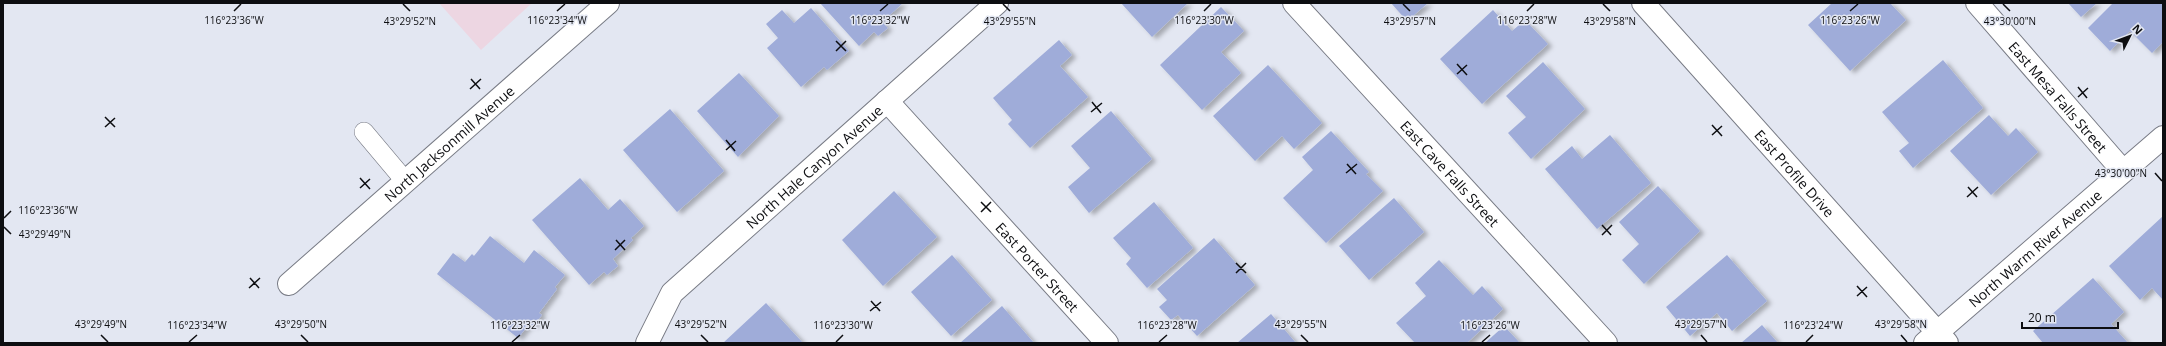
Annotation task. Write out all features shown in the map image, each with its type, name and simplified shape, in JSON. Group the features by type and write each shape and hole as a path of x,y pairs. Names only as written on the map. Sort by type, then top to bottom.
{"street":[{"name":"North Jacksonmill Avenue","path":"289,284 608,3"},
{"name":"North Hale Canyon Avenue","path":"647,343 672,293 998,3"},
{"name":"East Cave Falls Street","path":"1294,3 1606,343"},
{"name":"East Profile Drive","path":"1644,3 1936,339"},
{"name":"East Mesa Falls Street","path":"1977,3 2123,171"},
{"name":"East Porter Street","path":"887,101 1107,343"},
{"name":"North Warm River Avenue","path":"1936,339 2163,137"}],"lane":[{"path":"364,132 406,182"}],"shaded area":[{"path":"439,3 532,3 481,50"}],"building":[{"path":"820,3 903,3 882,22 888,28 878,36 874,32 859,46"},
{"path":"1121,3 1188,3 1152,37"},
{"path":"1391,3 1428,3 1407,21"},
{"path":"1832,3 1890,3 1906,20 1850,71 1808,25"},
{"path":"2068,3 2097,3 2081,17"},
{"path":"2113,3 2163,3 2163,42 2152,53 2130,31 2110,51 2088,28"},
{"path":"1221,7 1244,31 1221,52 1241,73 1202,110 1160,65"},
{"path":"811,8 849,51 827,70 824,67 801,87 767,48 778,38 766,24 782,10 794,23"},
{"path":"1493,10 1512,31 1525,20 1548,44 1482,104 1440,59"},
{"path":"1059,40 1072,55 1060,66 1088,97 1030,148 1008,124 1012,120 993,98"},
{"path":"1943,60 1983,108 1913,168 1899,151 1909,143 1882,112"},
{"path":"1543,62 1585,109 1531,159 1508,133 1526,117 1506,96"},
{"path":"1268,65 1322,123 1294,149 1282,136 1255,161 1213,116"},
{"path":"739,73 779,116 738,157 697,111"},
{"path":"670,109 724,171 677,212 623,150"},
{"path":"1111,111 1152,159 1089,213 1068,187 1090,168 1071,146"},
{"path":"1989,115 2008,136 2016,128 2038,152 1991,195 1950,151"},
{"path":"1331,131 1369,172 1366,174 1383,191 1326,243 1283,198 1313,170 1302,157"},
{"path":"1610,135 1651,183 1597,229 1545,169 1572,146 1582,159"},
{"path":"580,178 608,210 620,199 644,226 631,238 633,240 613,259 618,266 607,275 604,272 589,285 532,220"},
{"path":"1658,186 1700,231 1644,284 1622,260 1639,244 1619,222"},
{"path":"894,191 937,237 883,286 842,240"},
{"path":"1394,198 1424,232 1369,280 1339,246"},
{"path":"1154,202 1193,248 1147,288 1126,264 1131,258 1113,238"},
{"path":"2163,216 2163,300 2152,288 2140,300 2109,266"},
{"path":"490,236 524,263 534,250 565,275 555,287 557,289 539,313 542,315 533,326 530,323 518,338 437,274 453,253 465,262 472,254 474,256"},
{"path":"1214,238 1255,285 1197,336 1178,315 1171,320 1159,307 1167,300 1157,289"},
{"path":"952,255 992,300 951,336 911,292"},
{"path":"1727,255 1767,301 1732,331 1717,313 1690,336 1666,307"},
{"path":"1439,260 1473,295 1482,286 1503,309 1467,343 1415,343 1396,323 1426,296 1415,283"},
{"path":"2093,278 2124,312 2111,324 2128,343 2043,343 2033,331"},
{"path":"766,303 803,343 723,343"},
{"path":"1002,306 1034,343 960,343"},
{"path":"1271,314 1296,343 1237,343"},
{"path":"1762,325 1778,343 1741,343"},
{"path":"1504,326 1520,343 1485,343"}]}
